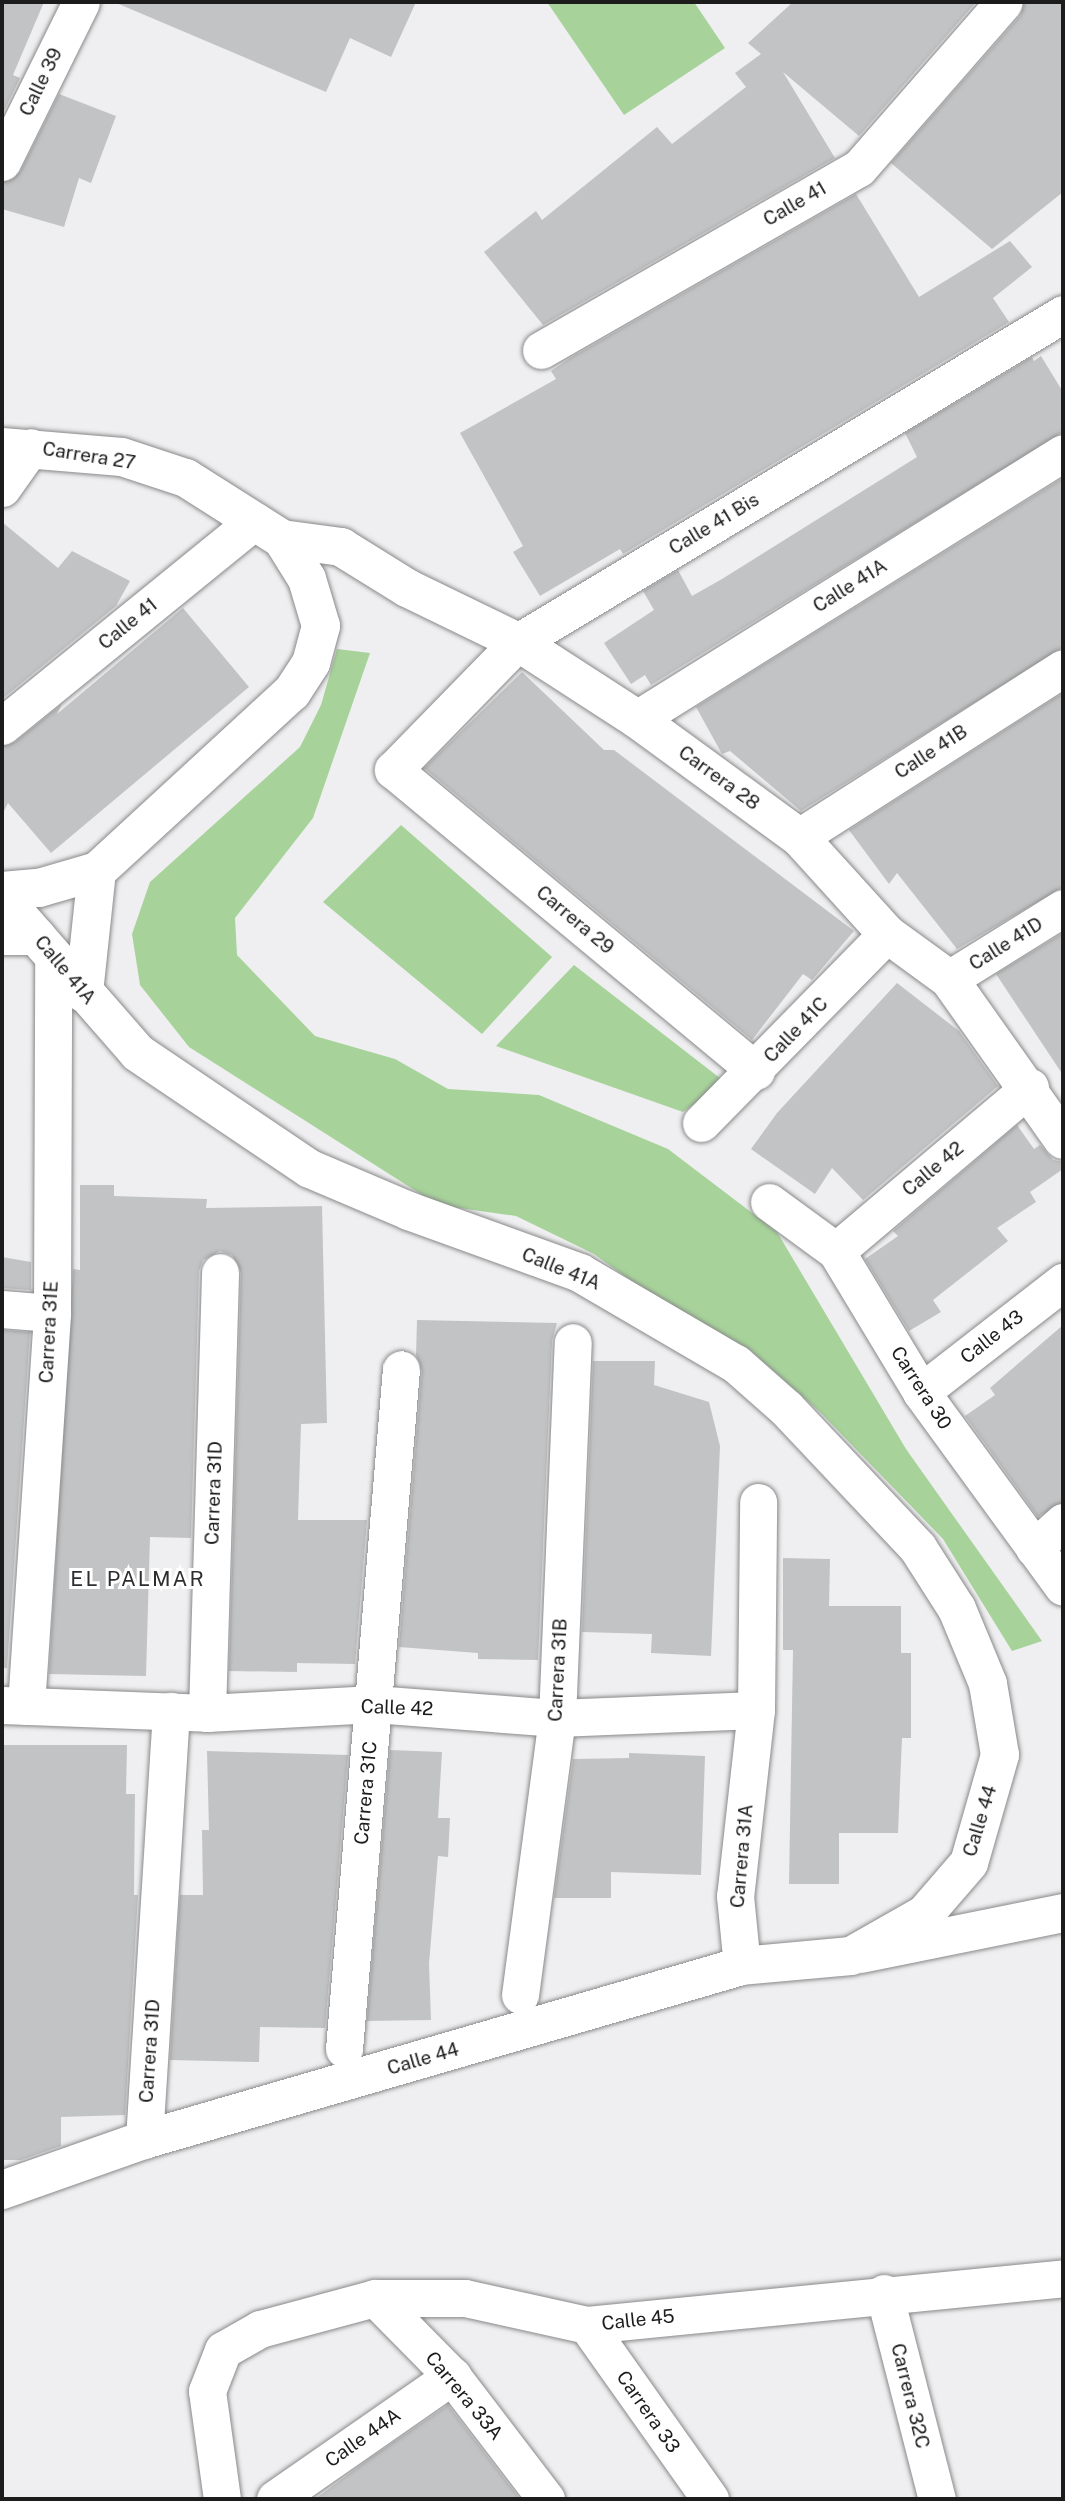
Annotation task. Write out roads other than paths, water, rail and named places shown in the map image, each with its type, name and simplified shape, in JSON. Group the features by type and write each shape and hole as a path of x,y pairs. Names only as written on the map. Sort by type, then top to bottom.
{"main road":[{"name":"Carrera 27","path":"16,447 122,457 173,474 268,530"},
{"name":"Carrera 28","path":"268,530 341,547 407,588 518,642 637,719 799,837 887,934 949,979 1060,1127"},
{"path":"2,891 39,888 97,871 292,692 311,663 321,626 307,579 268,530"},
{"path":"84,993 97,871"},
{"name":"Calle 41A","path":"2,897 31,943 84,993 138,1053 310,1169 409,1211 580,1273 736,1364 787,1409 918,1548 957,1609 983,1671 1000,1755"},
{"name":"Calle 44","path":"851,1956 925,1914 969,1863 1000,1755"},
{"name":"Calle 44","path":"2,2190 144,2140 742,1966 851,1956 1063,1913"}],"street":[{"name":"Calle 39","path":"2,162 80,2"},
{"name":"Calle 41","path":"541,350 859,168 1004,2"},
{"name":"Calle 41 Bis","path":"393,770 518,642 1063,314"},
{"path":"2,488 16,447"},
{"name":"Calle 41A","path":"637,719 1063,453"},
{"name":"Calle 41","path":"2,726 268,530"},
{"name":"Calle 41B","path":"799,837 1063,667"},
{"name":"Carrera 29","path":"393,770 756,1071"},
{"name":"Calle 41D","path":"949,979 1063,908"},
{"name":"Calle 41C","path":"702,1123 756,1071 887,934"},
{"name":"Carrera 31E","path":"14,1706 52,1312 31,943"},
{"name":"Calle 42","path":"836,1251 1030,1087"},
{"name":"Carrera 30","path":"769,1202 836,1251 921,1392 1063,1587"},
{"name":"Carrera 31D","path":"208,1713 220,1272"},
{"name":"Calle 43","path":"921,1392 1063,1282"},
{"path":"2,1310 52,1312"},
{"name":"Carrera 31B","path":"520,1995 556,1718 573,1342"},
{"name":"Carrera 31C","path":"344,2049 401,1369"},
{"path":"756,1710 758,1502"},
{"path":"1034,1548 1063,1522"},
{"name":"Calle 42","path":"14,1706 208,1713 374,1704 556,1718 756,1710"},
{"name":"Carrera 31A","path":"742,1966 735,1896 756,1710"},
{"name":"Carrera 31D","path":"144,2140 171,1711"},
{"name":"Calle 45","path":"222,2499 207,2390 223,2350 260,2329 375,2298 465,2298 587,2325 884,2293 1063,2278"},
{"name":"Carrera 32C","path":"884,2293 937,2499"},
{"name":"Carrera 33A","path":"375,2298 452,2376 546,2499"},
{"name":"Carrera 33","path":"587,2325 710,2499"},
{"name":"Calle 44A","path":"275,2499 452,2376"}],"district":[{"name":"EL PALMAR","path":"138,1579"}]}
